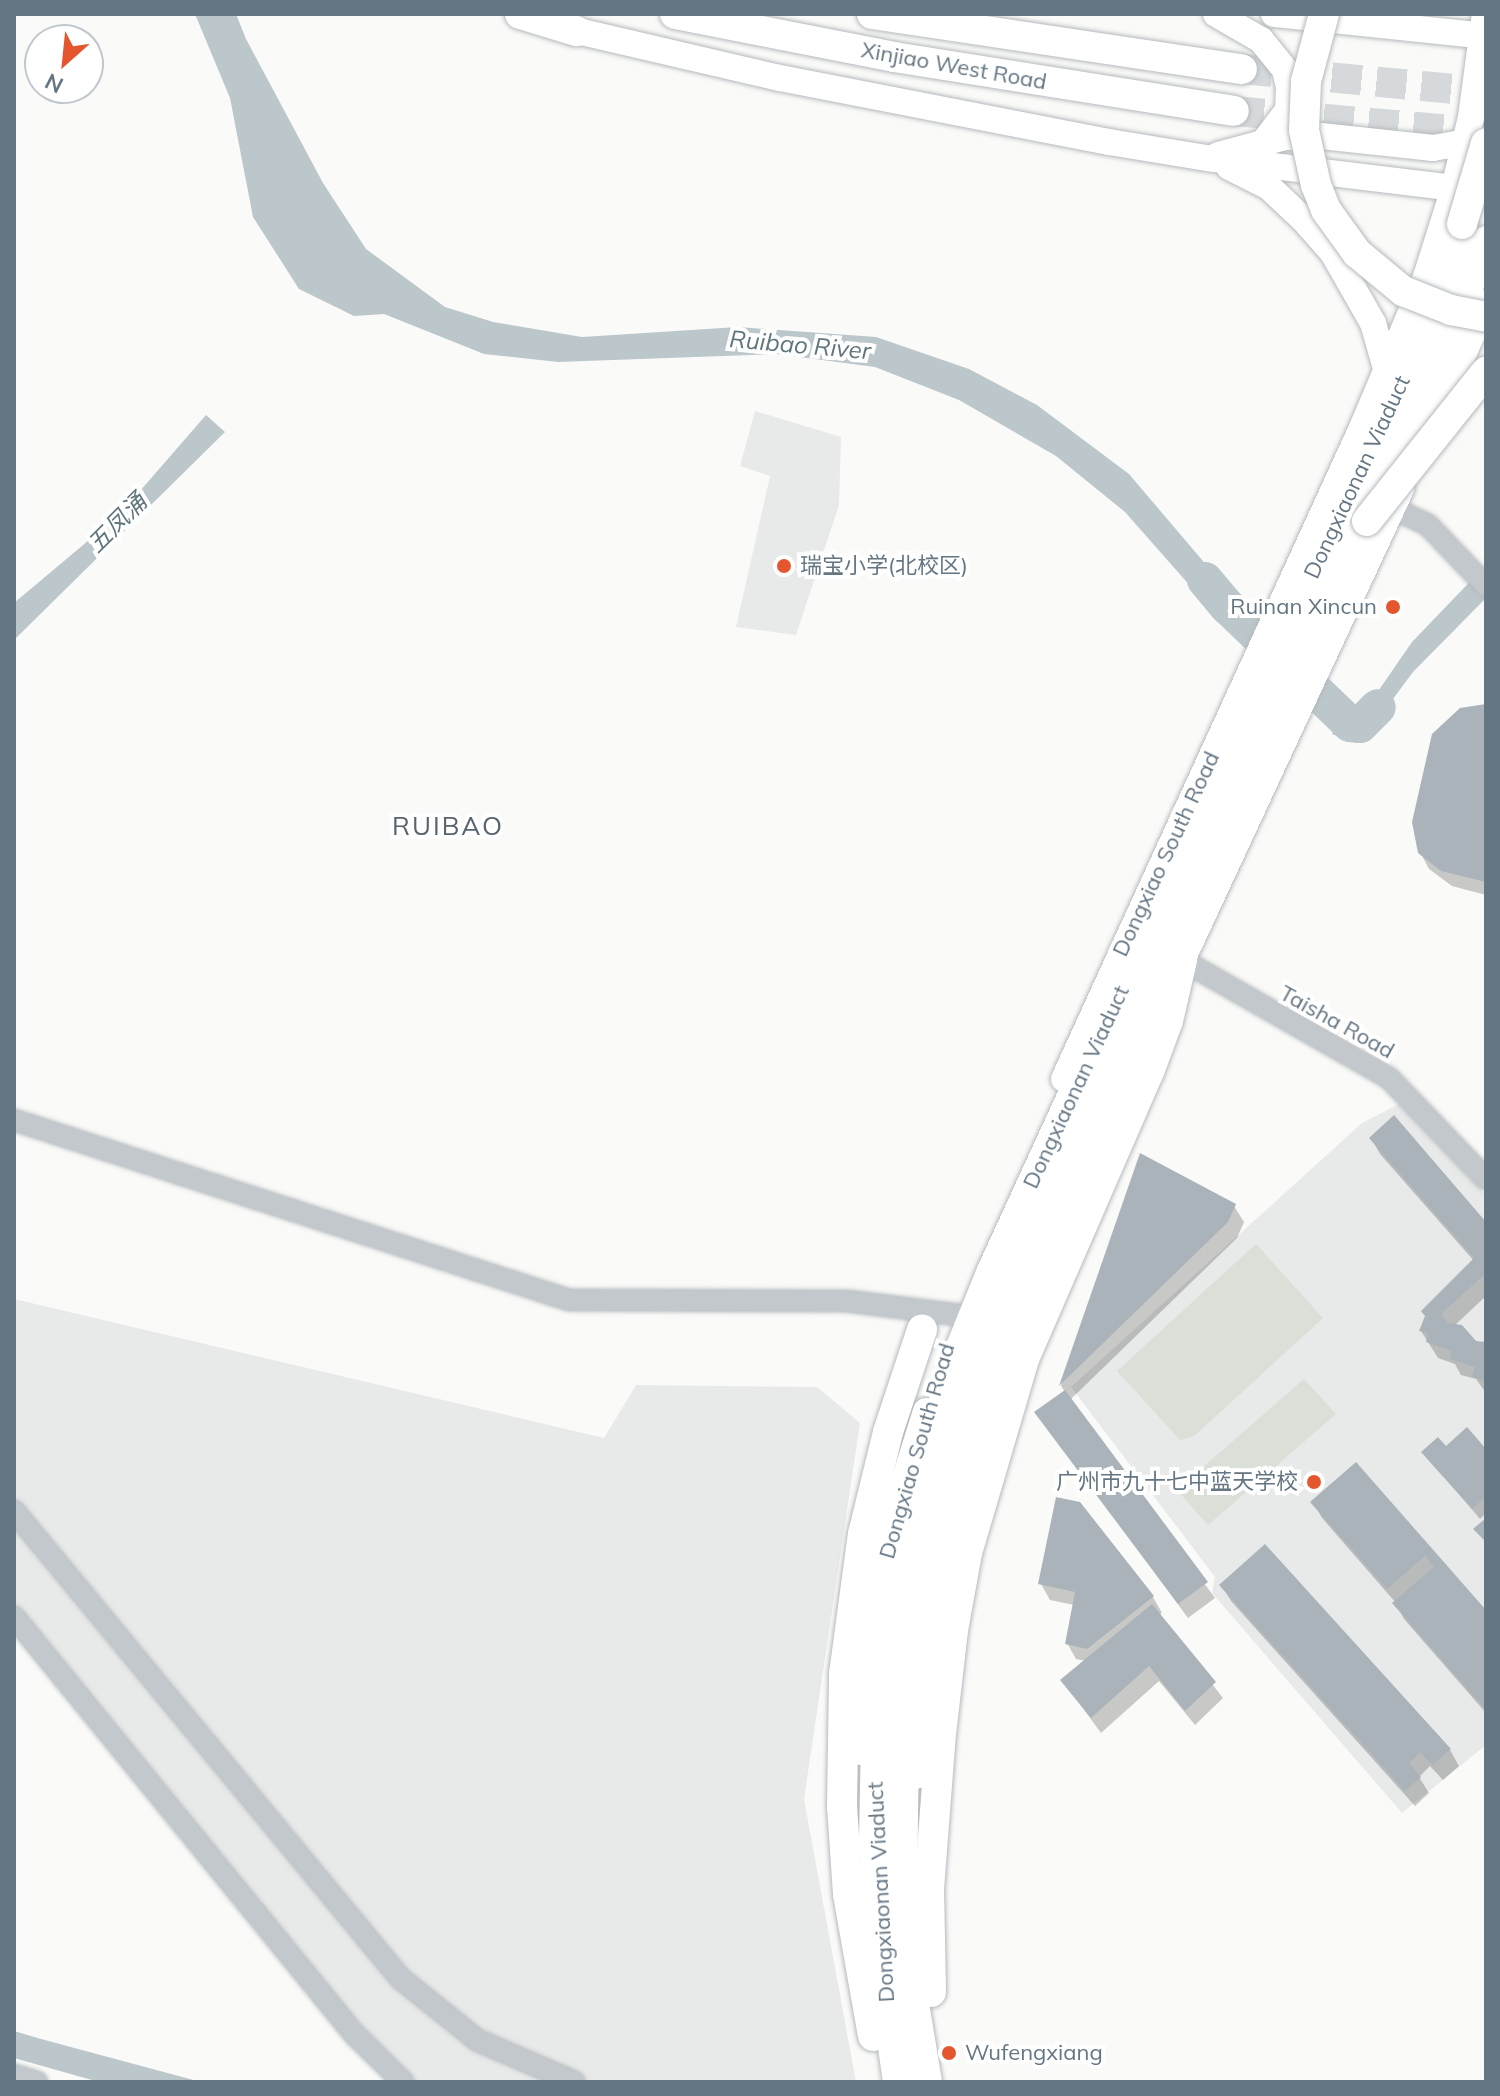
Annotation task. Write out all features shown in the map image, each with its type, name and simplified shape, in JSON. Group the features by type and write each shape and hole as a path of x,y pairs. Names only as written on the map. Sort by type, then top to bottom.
{"highway":[{"path":"520,14 576,31"},
{"name":"Xinjiao West Road","path":"675,14 923,62 1234,111"},
{"name":"Xinjiao West Road","path":"872,14 1242,69"},
{"path":"1333,16 1306,81 1304,130 1316,185 1326,210 1357,253 1403,291 1451,310 1486,317"},
{"name":"Dongxiaonan Viaduct","path":"898,2082 879,1931 874,1841 876,1732 896,1581 936,1425 961,1347 997,1259 1428,319 1462,224 1481,142"},
{"name":"Dongxiaonan Viaduct","path":"927,2082 903,1913 902,1776 912,1651 927,1563 950,1473 985,1362 1014,1286 1379,515 1486,241"},
{"path":"1379,515 1486,372"},
{"path":"938,2082 928,1947 929,1889 944,1701 959,1592 1010,1399 1149,1072 1168,1021 1182,960"},
{"path":"883,2082 848,1894 842,1806 843,1690 863,1534 888,1432 922,1330"}],"main road":[{"path":"510,14 780,78 1207,158 1486,192"},
{"path":"1216,14 1261,40 1285,70 1289,87 1288,110 1265,141"},
{"path":"1207,158 1265,141 1321,136 1433,148 1481,142 1485,29 1274,14"},
{"name":"Dongxiao South Road","path":"889,2082 863,1884 863,1716 873,1623 896,1509 959,1315 1158,867 1387,372 1426,277 1454,188 1481,142"},
{"path":"1207,158 1269,187 1333,253 1373,323 1387,372"},
{"path":"938,2082 917,1939 915,1790 928,1658 951,1530 990,1394 1009,1340 1379,515 1486,303"}],"street":[{"path":"1379,515 1428,525 1486,586"},
{"name":"Taisha Road","path":"1182,960 1389,1078 1486,1179"},
{"path":"14,1120 569,1300 847,1301 959,1315"},
{"path":"14,1511 400,1978 477,2040 574,2082"},
{"path":"14,1617 354,2034 403,2082"},
{"path":"14,2075 37,2082"}],"shaded area":[{"name":"瑞宝小学(北校区)","path":"755,411 841,437 839,505 796,635 736,627 770,476 740,466"},
{"name":"广州市九十七中蓝天学校","path":"1399,1104 1486,1195 1486,1745 1402,1813 1212,1593 1215,1577 1071,1387 1362,1123"},
{"path":"1256,1244 1323,1318 1194,1436 1180,1440 1117,1371"},
{"path":"14,1299 604,1438 636,1385 817,1387 860,1423 804,1799 856,2082 403,2082 14,1617"},
{"path":"1304,1379 1336,1414 1208,1525 1177,1490"}],"water":[{"path":"195,14 236,14 246,39 323,183 366,249 445,307 493,322 582,337 738,327 876,337 969,369 1037,405 1129,474 1242,607 1229,630 1125,512 1056,456 959,400 875,367 777,354 558,362 484,354 384,314 354,316 299,289 253,217 230,98"},
{"name":"五凤涌","path":"206,415 225,432 14,640 14,603 120,514"},
{"path":"1486,565 1486,598 1413,672 1367,734 1350,741 1332,734 1344,705 1363,713 1412,642"},
{"path":"14,2031 201,2082 99,2082 14,2058"}],"building":[{"path":"1486,704 1486,882 1441,871 1418,853 1412,822 1432,734 1460,708"},
{"path":"1394,1115 1486,1222 1486,1273 1441,1314 1448,1323 1462,1325 1476,1341 1485,1342 1486,1382 1472,1376 1475,1367 1450,1359 1452,1351 1426,1342 1428,1333 1419,1331 1425,1316 1421,1311 1474,1258 1369,1138"},
{"path":"1140,1153 1236,1204 1228,1222 1059,1386"},
{"path":"1065,1390 1208,1582 1178,1604 1034,1412"},
{"path":"1467,1427 1486,1449 1486,1496 1472,1509 1421,1452 1438,1437 1446,1446"},
{"path":"1356,1462 1486,1610 1486,1710 1392,1603 1434,1567 1425,1556 1387,1589 1310,1502"},
{"path":"1056,1497 1080,1502 1154,1596 1087,1649 1065,1644 1075,1592 1038,1584"},
{"path":"1486,1518 1486,1542 1473,1529"},
{"path":"1265,1544 1451,1749 1433,1765 1420,1752 1409,1763 1421,1777 1405,1791 1219,1585"},
{"path":"1152,1604 1216,1682 1185,1711 1149,1666 1091,1718 1060,1680"}],"waterway":[{"name":"Ruibao River","path":"1205,580 1228,607 1350,724 1360,725 1378,707"}],"tunnel":[{"path":"1242,69 1486,92"},
{"path":"1234,111 1486,133"}],"place":[{"name":"瑞宝小学(北校区)","path":"784,566"},
{"name":"Ruinan Xincun","path":"1393,607"},
{"name":"广州市九十七中蓝天学校","path":"1314,1482"},
{"name":"Wufengxiang","path":"949,2053"}],"district":[{"name":"RUIBAO","path":"448,826"}]}
